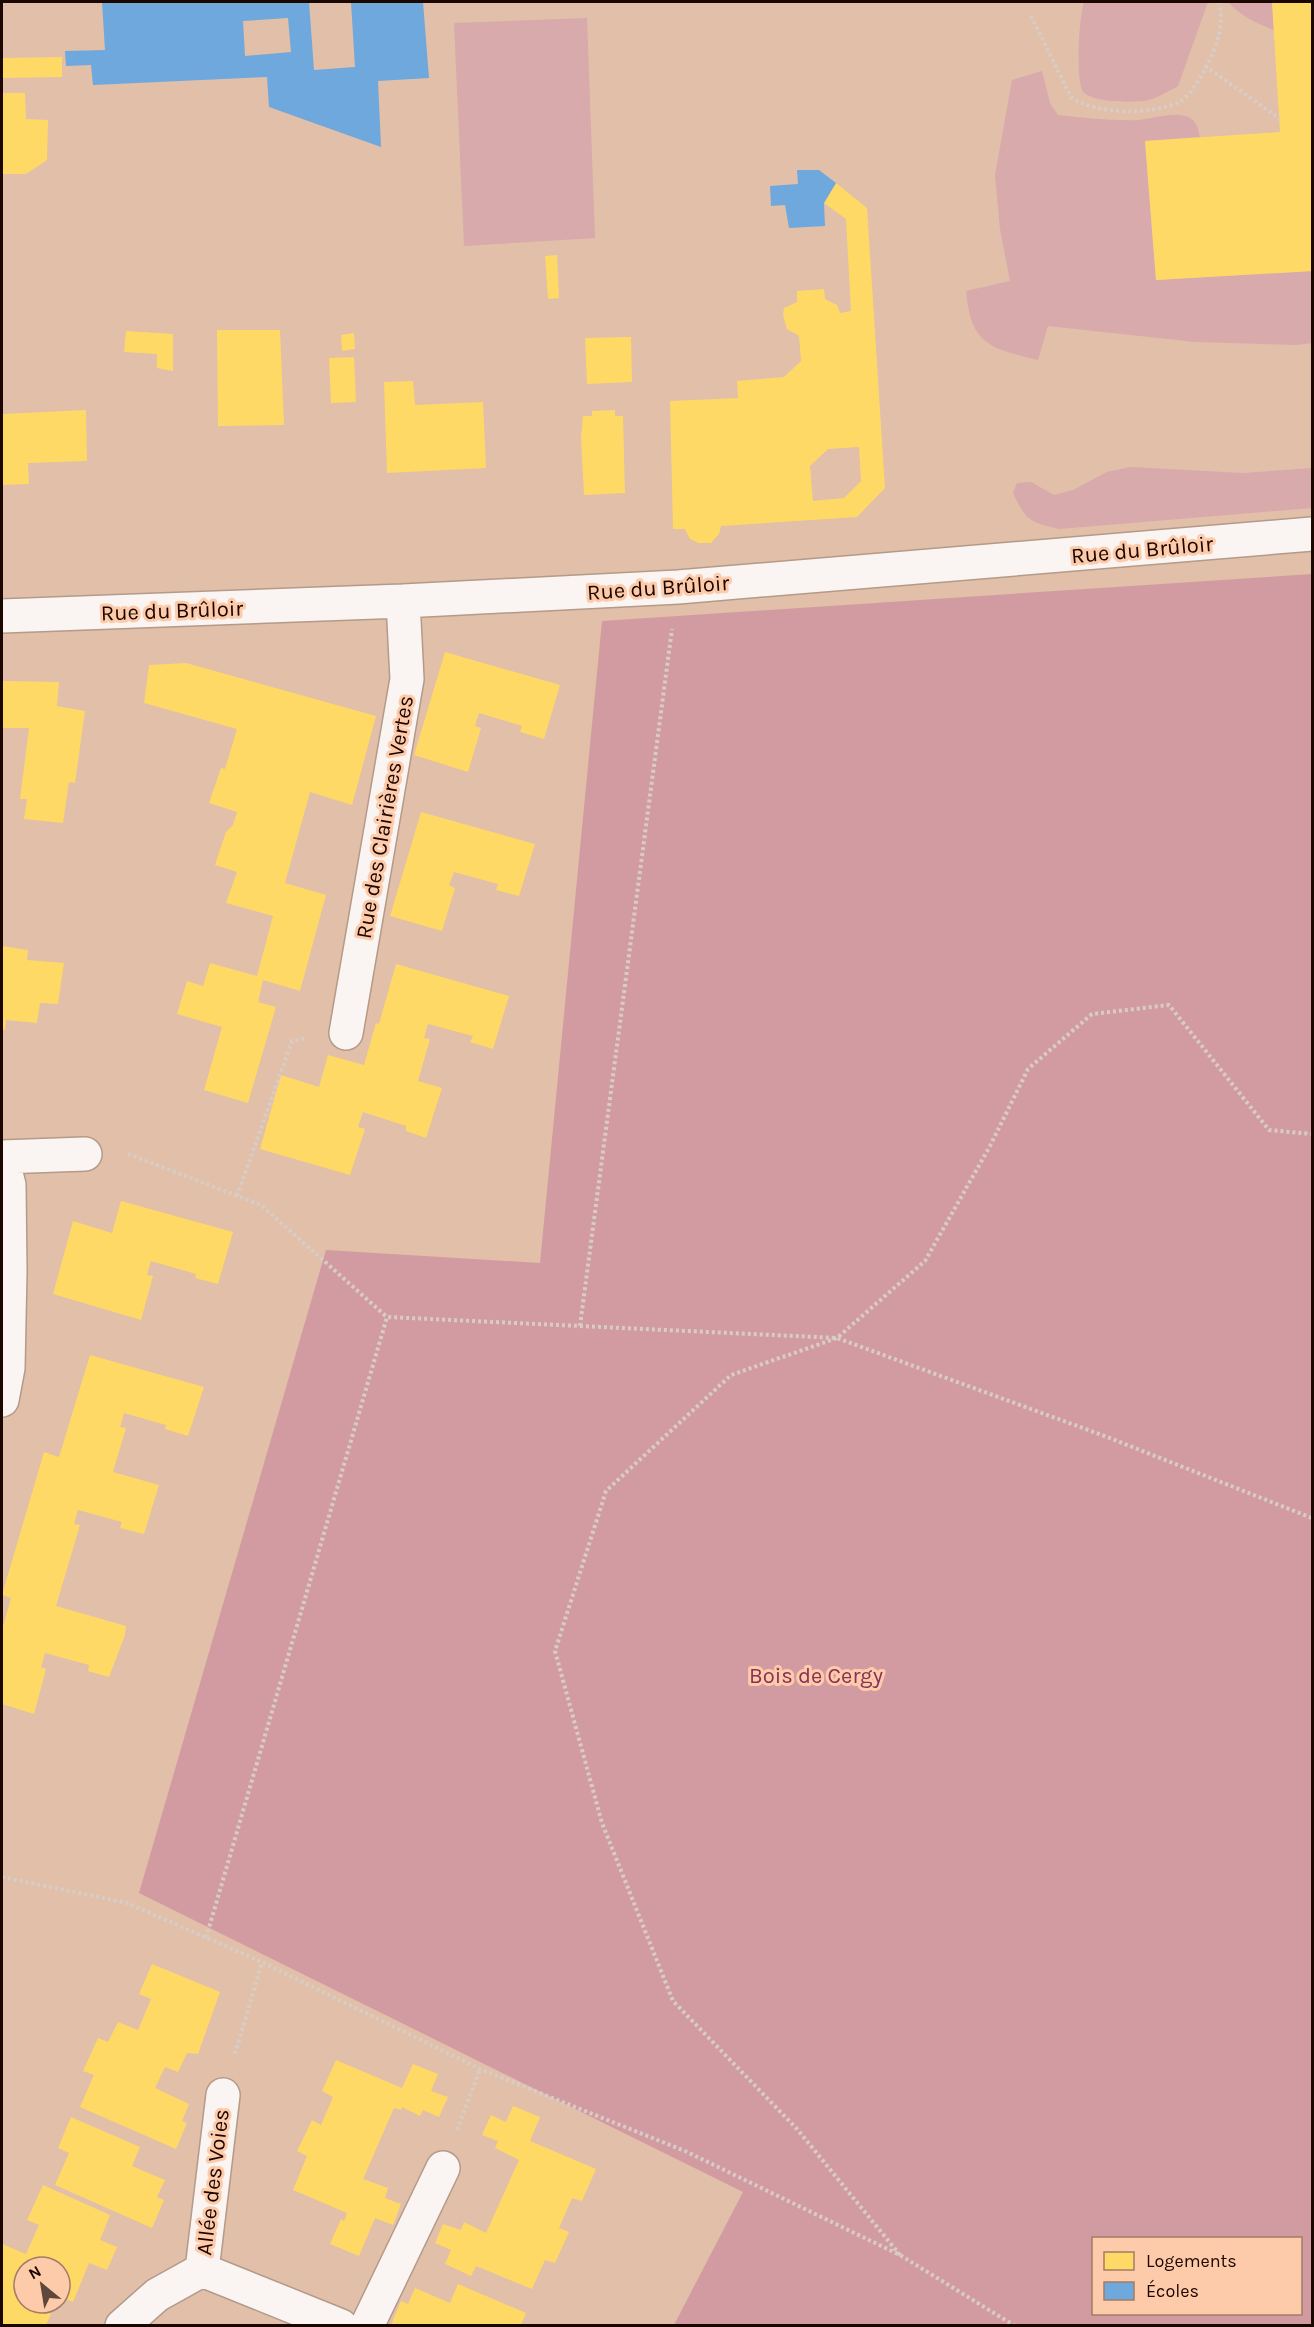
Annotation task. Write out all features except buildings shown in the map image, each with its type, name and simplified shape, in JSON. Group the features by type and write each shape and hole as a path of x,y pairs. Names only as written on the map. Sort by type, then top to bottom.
{"street":[{"name":"Rue du Brûloir","path":"2,616 403,601 678,587 1312,534"},
{"name":"Rue des Clairières Vertes","path":"346,1033 407,679 403,601"},
{"path":"2,1400 8,1368 10,1249 9,1185 2,1158 85,1154"},
{"name":"Allée des Voies","path":"202,2270 223,2095"},
{"path":"367,2325 443,2168"},
{"name":"Allée des Voies","path":"122,2325 156,2295 202,2270"},
{"name":"Allée des Voies","path":"202,2270 340,2325"}],"path":[{"path":"1031,16 1071,97 1078,102 1103,110 1133,111 1180,101 1193,90 1220,32 1219,2"},
{"path":"1205,66 1280,119"},
{"path":"580,1326 678,587"},
{"path":"900,2255 797,2129 673,2001 602,1823 555,1651 606,1491 731,1375 837,1338 925,1261 990,1146 1028,1070 1092,1014 1169,1005 1269,1130 1312,1134"},
{"path":"237,1196 292,1041 346,1033"},
{"path":"85,1154 131,1154 261,1205 387,1317 837,1338 1102,1435 1312,1518"},
{"path":"206,1938 387,1317"},
{"path":"2,1877 127,1903 262,1962 480,2069 685,2151 900,2255 1015,2325"},
{"path":"223,2095 262,1962"},
{"path":"443,2168 480,2069"}],"shaded area":[{"path":"1084,2 1208,2 1178,86 1143,101 1102,100 1086,94 1080,83 1079,60"},
{"path":"1228,2 1272,2 1274,30 1249,19"},
{"path":"587,18 595,238 464,246 454,23"},
{"path":"1042,71 1050,103 1058,115 1128,120 1180,115 1194,121 1200,137 1145,141 1156,280 1312,271 1312,343 1296,345 1195,342 1048,326 1038,360 1006,352 985,341 972,322 966,291 1010,281 1000,229 995,175 1012,80"},
{"path":"1130,467 1243,473 1312,468 1312,508 1059,529 1030,519 1013,493 1017,483 1031,482 1054,495 1073,490 1107,472"}],"green space":[{"name":"Bois de Cergy","path":"1312,574 1312,2325 674,2325 743,2192 139,1893 326,1250 540,1263 602,621"}]}
